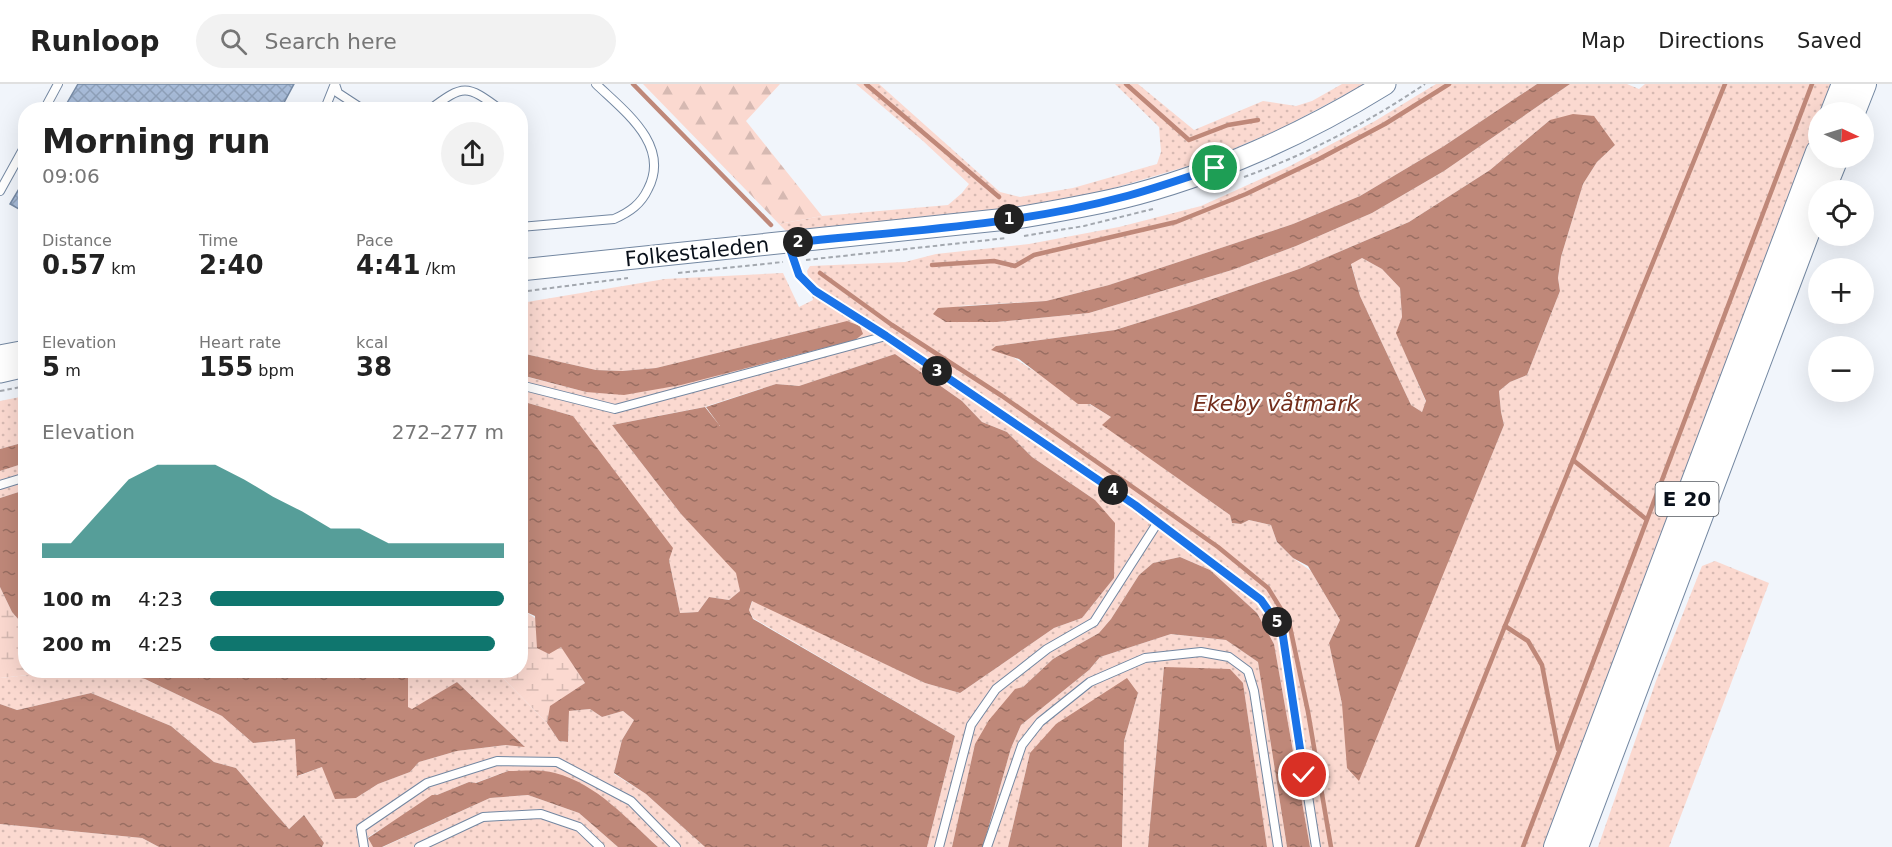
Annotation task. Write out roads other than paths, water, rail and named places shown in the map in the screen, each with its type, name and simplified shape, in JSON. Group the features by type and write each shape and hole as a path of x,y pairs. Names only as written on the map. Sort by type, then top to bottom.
{"highway":[{"path":"1837,102 1844,84"},
{"path":"1857,102 1864,84"},
{"name":"E 20","path":"1556,847 1812,168"},
{"name":"E 20","path":"1576,847 1808,231"}],"main road":[{"name":"Folkestaleden","path":"528,269 1017,218 1123,197 1215,168 1285,138 1352,105 1385,84"},
{"path":"0,356 18,353"},
{"path":"0,372 18,368"}],"lane":[{"path":"48,102 58,84"},
{"path":"437,102 451,89 462,84 478,87 493,102"},
{"path":"528,226 614,219 635,207 650,187 655,166 648,139 639,125 596,84"},
{"path":"328,102 335,85"},
{"path":"335,85 338,93 352,102"},
{"path":"0,191 18,158"},
{"path":"788,243 799,275 815,291 886,336 1158,522 1261,600 1282,630 1316,847"},
{"path":"528,387 615,409 886,336"},
{"path":"0,485 18,479"},
{"path":"939,847 971,725 996,689 1047,649 1094,622 1158,522"},
{"path":"987,847 1022,745 1040,722 1090,682 1145,658 1201,652 1229,657 1248,672 1254,691 1278,847"},
{"path":"364,847 361,828 427,783 497,761 557,762 631,801 676,847"},
{"path":"419,847 483,817 541,814 579,827 600,847"}],"water":[{"path":"1537,84 1570,84 1444,171 1372,213 1296,246 1232,270 1089,313 997,322 946,322 933,314 938,308 1046,301 1109,285 1293,224 1360,196 1444,146"},
{"name":"Ekeby våtmark","path":"1573,114 1594,116 1615,145 1597,162 1583,184 1561,257 1558,278 1560,291 1527,375 1510,382 1499,391 1504,425 1359,781 1347,768 1342,704 1329,643 1340,620 1308,566 1293,558 1277,542 1271,525 1249,520 1241,524 1232,523 1230,515 1102,425 1111,417 1090,404 1078,404 1019,359 991,350 996,346 1115,330 1299,269 1409,222 1490,170 1550,120","holes":["1362,258 1382,269 1400,288 1402,317 1396,333 1426,401 1422,412 1411,405 1360,296 1351,264"]},
{"path":"847,321 860,326 863,334 855,340 681,385 624,395 586,392 528,377 528,355 596,370 622,371 656,368"},
{"path":"895,354 962,401 982,422 1007,432 1032,457 1095,500 1115,523 1114,578 1082,618 1054,628 960,693 925,683 752,601 749,610 753,619 955,736 927,847 705,847 646,794 614,773 622,740 634,720 623,711 602,717 590,709 569,711 568,742 559,741 547,723 550,706 585,683 561,647 549,654 537,648 535,616 528,613 528,403 573,416 673,548 669,560 680,613 698,612 709,597 729,600 740,591 736,573 681,514 612,425 705,407 720,426 706,407 776,384 799,386"},
{"path":"18,444 18,465 0,471 0,449"},
{"path":"18,492 18,619 12,612 0,587 0,498"},
{"path":"1180,557 1210,570 1257,613 1274,644 1310,847 1287,847 1258,662 1226,640 1171,634 1100,657 1089,670 1021,725 1011,748 983,847 952,847 975,744 989,720 1015,689 1023,687 1053,659 1099,633 1111,619 1139,575 1153,563"},
{"path":"1164,667 1230,669 1243,683 1267,847 1148,847"},
{"path":"141,678 408,678 408,707 412,709 457,682 525,747 506,745 457,751 419,762 410,772 378,784 356,798 335,799 322,767 297,776 295,739 253,743 222,716"},
{"path":"1127,678 1138,693 1124,741 1122,847 1008,847 1030,753 1056,724"},
{"path":"91,693 171,726 214,762 236,768 289,829 304,815 324,843 322,847 159,847 142,838 0,824 0,704 17,710"},
{"path":"508,771 550,772 584,785 623,814 658,847 618,847 579,813 528,795 490,798 382,847 373,847 368,838 432,795 469,782 476,783"}],"waterway":[{"path":"633,84 771,225"},
{"path":"866,84 999,197"},
{"path":"1126,84 1189,140 1228,125 1258,120"},
{"path":"932,265 994,261 1015,266 1034,255 1176,222 1246,194 1319,159 1385,124 1449,84"},
{"path":"1646,519 1573,460 1725,84"},
{"path":"1523,847 1812,84"},
{"path":"820,273 892,325 1002,396 1127,483 1218,547 1268,588 1289,622 1308,712 1331,847"},
{"path":"1505,626 1573,460"},
{"path":"1417,847 1505,626 1528,641 1542,665 1558,749"}]}
